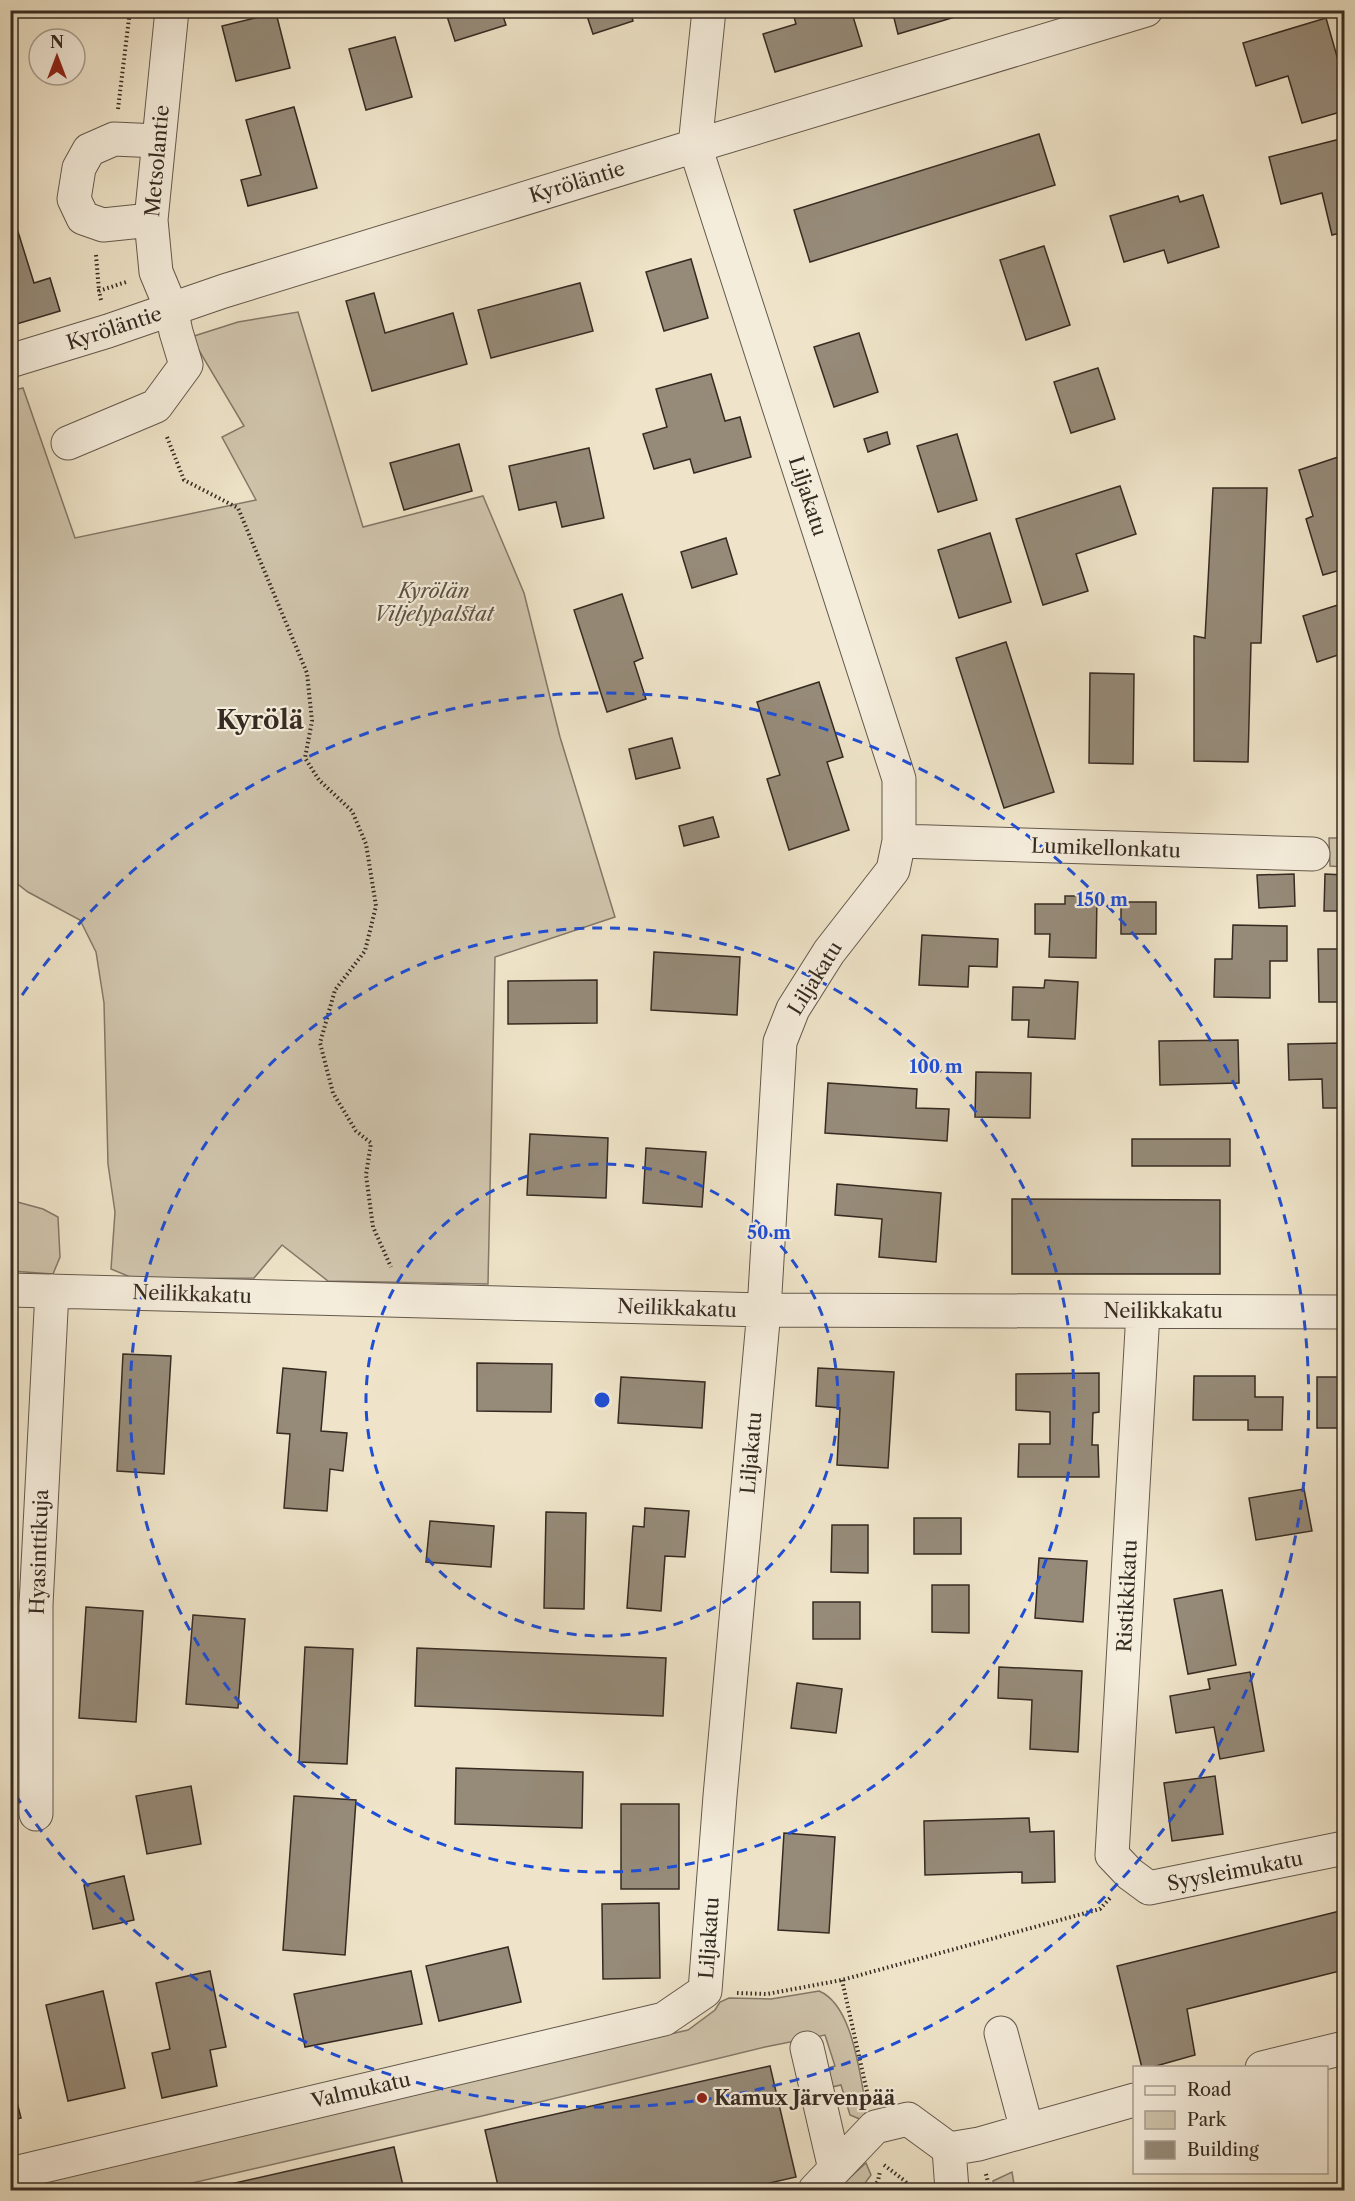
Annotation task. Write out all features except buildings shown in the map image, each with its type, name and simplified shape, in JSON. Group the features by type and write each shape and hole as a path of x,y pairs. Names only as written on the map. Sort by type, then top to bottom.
{"street":[{"name":"Metsolantie","path":"156,406 186,365 171,308 156,272 151,220 172,10"},
{"name":"Liljakatu","path":"705,1991 720,1796 764,1310 780,1042 793,1009 829,952 892,870 899,841 899,779 694,146 709,10"},
{"name":"Kyröläntie","path":"10,361 171,308 694,146 1146,10"},
{"path":"151,220 103,225 83,218 74,199 79,168 89,150 114,139 158,141"},
{"path":"68,444 156,406"},
{"name":"Lumikellonkatu","path":"899,841 1313,854"},
{"name":"Neilikkakatu","path":"10,1290 764,1310 1344,1312"},
{"name":"Hyasinttikuja","path":"36,1814 36,1605 52,1290"},
{"name":"Ristikkikatu","path":"1130,1874 1112,1855 1143,1312"},
{"name":"Syysleimukatu","path":"1130,1874 1149,1888 1344,1848"},
{"name":"Valmukatu","path":"10,2174 664,2019 705,1991"},
{"path":"1002,2033 1027,2130"},
{"path":"807,2048 825,2180"},
{"path":"1266,2066 1344,2048"},
{"path":"825,2180 875,2127 908,2119 949,2149 979,2144 1133,2100"},
{"path":"949,2149 952,2190"}],"path":[{"path":"156,406 184,480 238,508 307,673 312,721 305,758 319,780 352,811 366,844 376,906 365,951 335,990 320,1043 333,1093 356,1131 371,1143 366,1175 373,1227 395,1275"},
{"path":"705,1991 767,1994 842,1980 1100,1909 1130,1874"},
{"path":"842,1980 875,2127"},
{"path":"881,2164 906,2181 912,2190"}],"green space":[{"name":"Kyrölän Viljelypalstat","path":"298,312 363,527 483,496 524,593 560,737 615,917 495,957 488,1284 328,1281 282,1245 254,1278 135,1279 111,1269 115,1212 108,1164 104,1003 96,952 80,920 28,892 11,879 11,391 23,388 75,538 256,500 222,437 244,426 191,337 238,322"},
{"path":"1329,838 1344,838 1344,867 1330,866"},
{"path":"10,1200 43,1209 58,1217 60,1257 53,1274 11,1271"},
{"path":"819,1991 840,2010 853,2041 866,2105 865,2117 862,2120 850,2115 841,2085 819,2090 814,2072 835,2066 825,2035 765,2047 482,2116 162,2190 11,2190 10,2185 688,2030 715,2010 720,2002 729,1998 771,1999"},
{"path":"866,2163 871,2175 860,2190 836,2190"},
{"path":"1012,2172 1015,2190 996,2190 993,2181"}],"place":[{"name":"Kamux Järvenpää","path":"702,2098"}],"district":[{"name":"Kyrölä","path":"260,720"}]}
